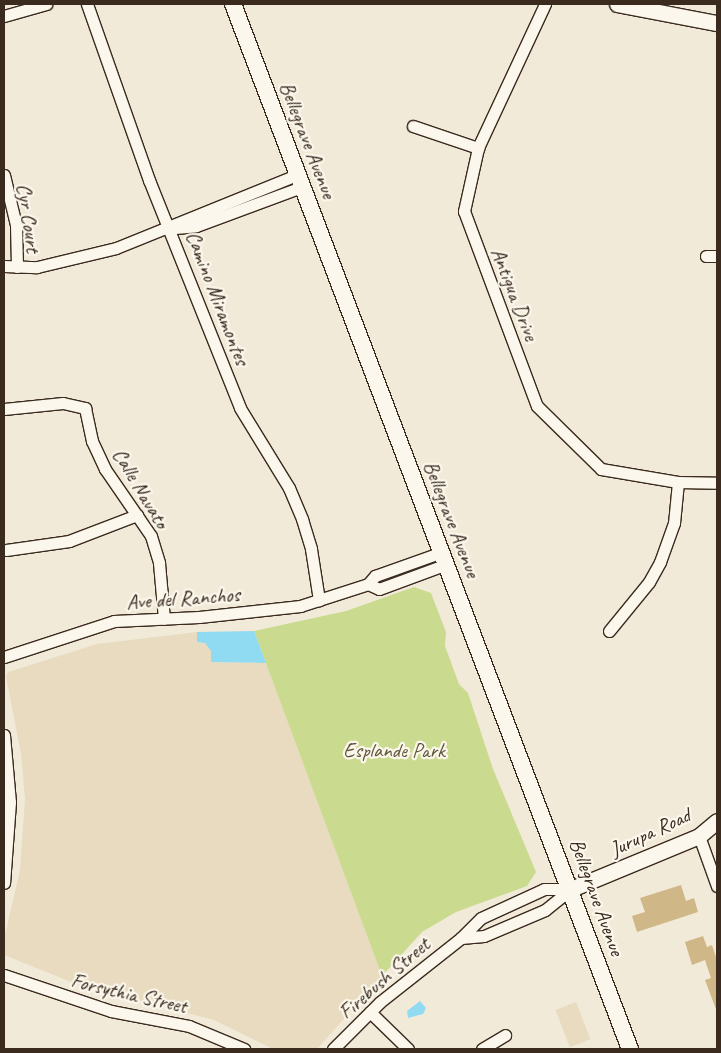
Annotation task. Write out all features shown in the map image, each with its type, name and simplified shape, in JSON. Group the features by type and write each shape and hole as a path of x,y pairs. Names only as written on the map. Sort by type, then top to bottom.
{"main road":[{"name":"Bellegrave Avenue","path":"233,4 572,889 630,1049"}],"street":[{"path":"4,16 46,4"},
{"name":"Camino Miramontes","path":"87,4 150,180 171,228 240,408 289,488 302,519 311,549 319,600"},
{"name":"Antigua Drive","path":"546,4 478,148 464,211 537,406 601,469 678,482 717,483"},
{"path":"617,4 717,22"},
{"path":"413,126 478,148"},
{"name":"Cyr Court","path":"4,175 16,225 17,267"},
{"path":"4,266 37,267 74,259 171,228 193,215 301,180"},
{"name":"Calle Navato","path":"4,409 63,403 85,408 92,441 105,469 151,536 156,554 164,619"},
{"path":"609,631 649,582 660,562 674,523 678,482"},
{"path":"6,550 69,541 137,515"},
{"name":"Ave del Ranchos","path":"4,656 114,621 164,619 300,606 368,584 379,589 445,558"},
{"path":"4,735 10,802 4,883"},
{"name":"Jurupa Road","path":"572,889 699,836 717,821"},
{"path":"699,836 717,886"},
{"name":"Firebush Street","path":"333,1049 370,1012 461,938 481,918 544,889 572,889"},
{"name":"Firebush Street","path":"461,938 484,936 545,910 572,889"},
{"name":"Forsythia Street","path":"4,975 111,1011 188,1026 244,1049"},
{"path":"370,1012 408,1049"},
{"path":"482,1049 505,1035"}],"shaded area":[{"path":"197,632 197,642 205,643 211,651 211,662 266,663 382,976 317,1049 273,1049 214,1020 76,984 4,955 4,939 20,870 25,799 21,754 6,677 8,672 97,644"},
{"path":"576,1002 590,1039 570,1047 555,1010"}],"green space":[{"name":"Esplande Park","path":"414,587 431,593 446,632 445,646 459,684 468,693 493,769 536,872 527,886 456,912 422,932 382,976 254,631 346,611"}],"water":[{"path":"254,631 266,663 211,662 211,651 205,643 197,642 197,632"},
{"path":"420,1001 426,1008 423,1014 408,1018 407,1011"}],"building":[{"path":"681,885 686,901 694,898 698,912 637,932 632,916 645,912 640,898"},
{"path":"703,936 707,947 712,945 717,960 717,1012 705,980 711,978 705,960 692,965 685,942"}]}
